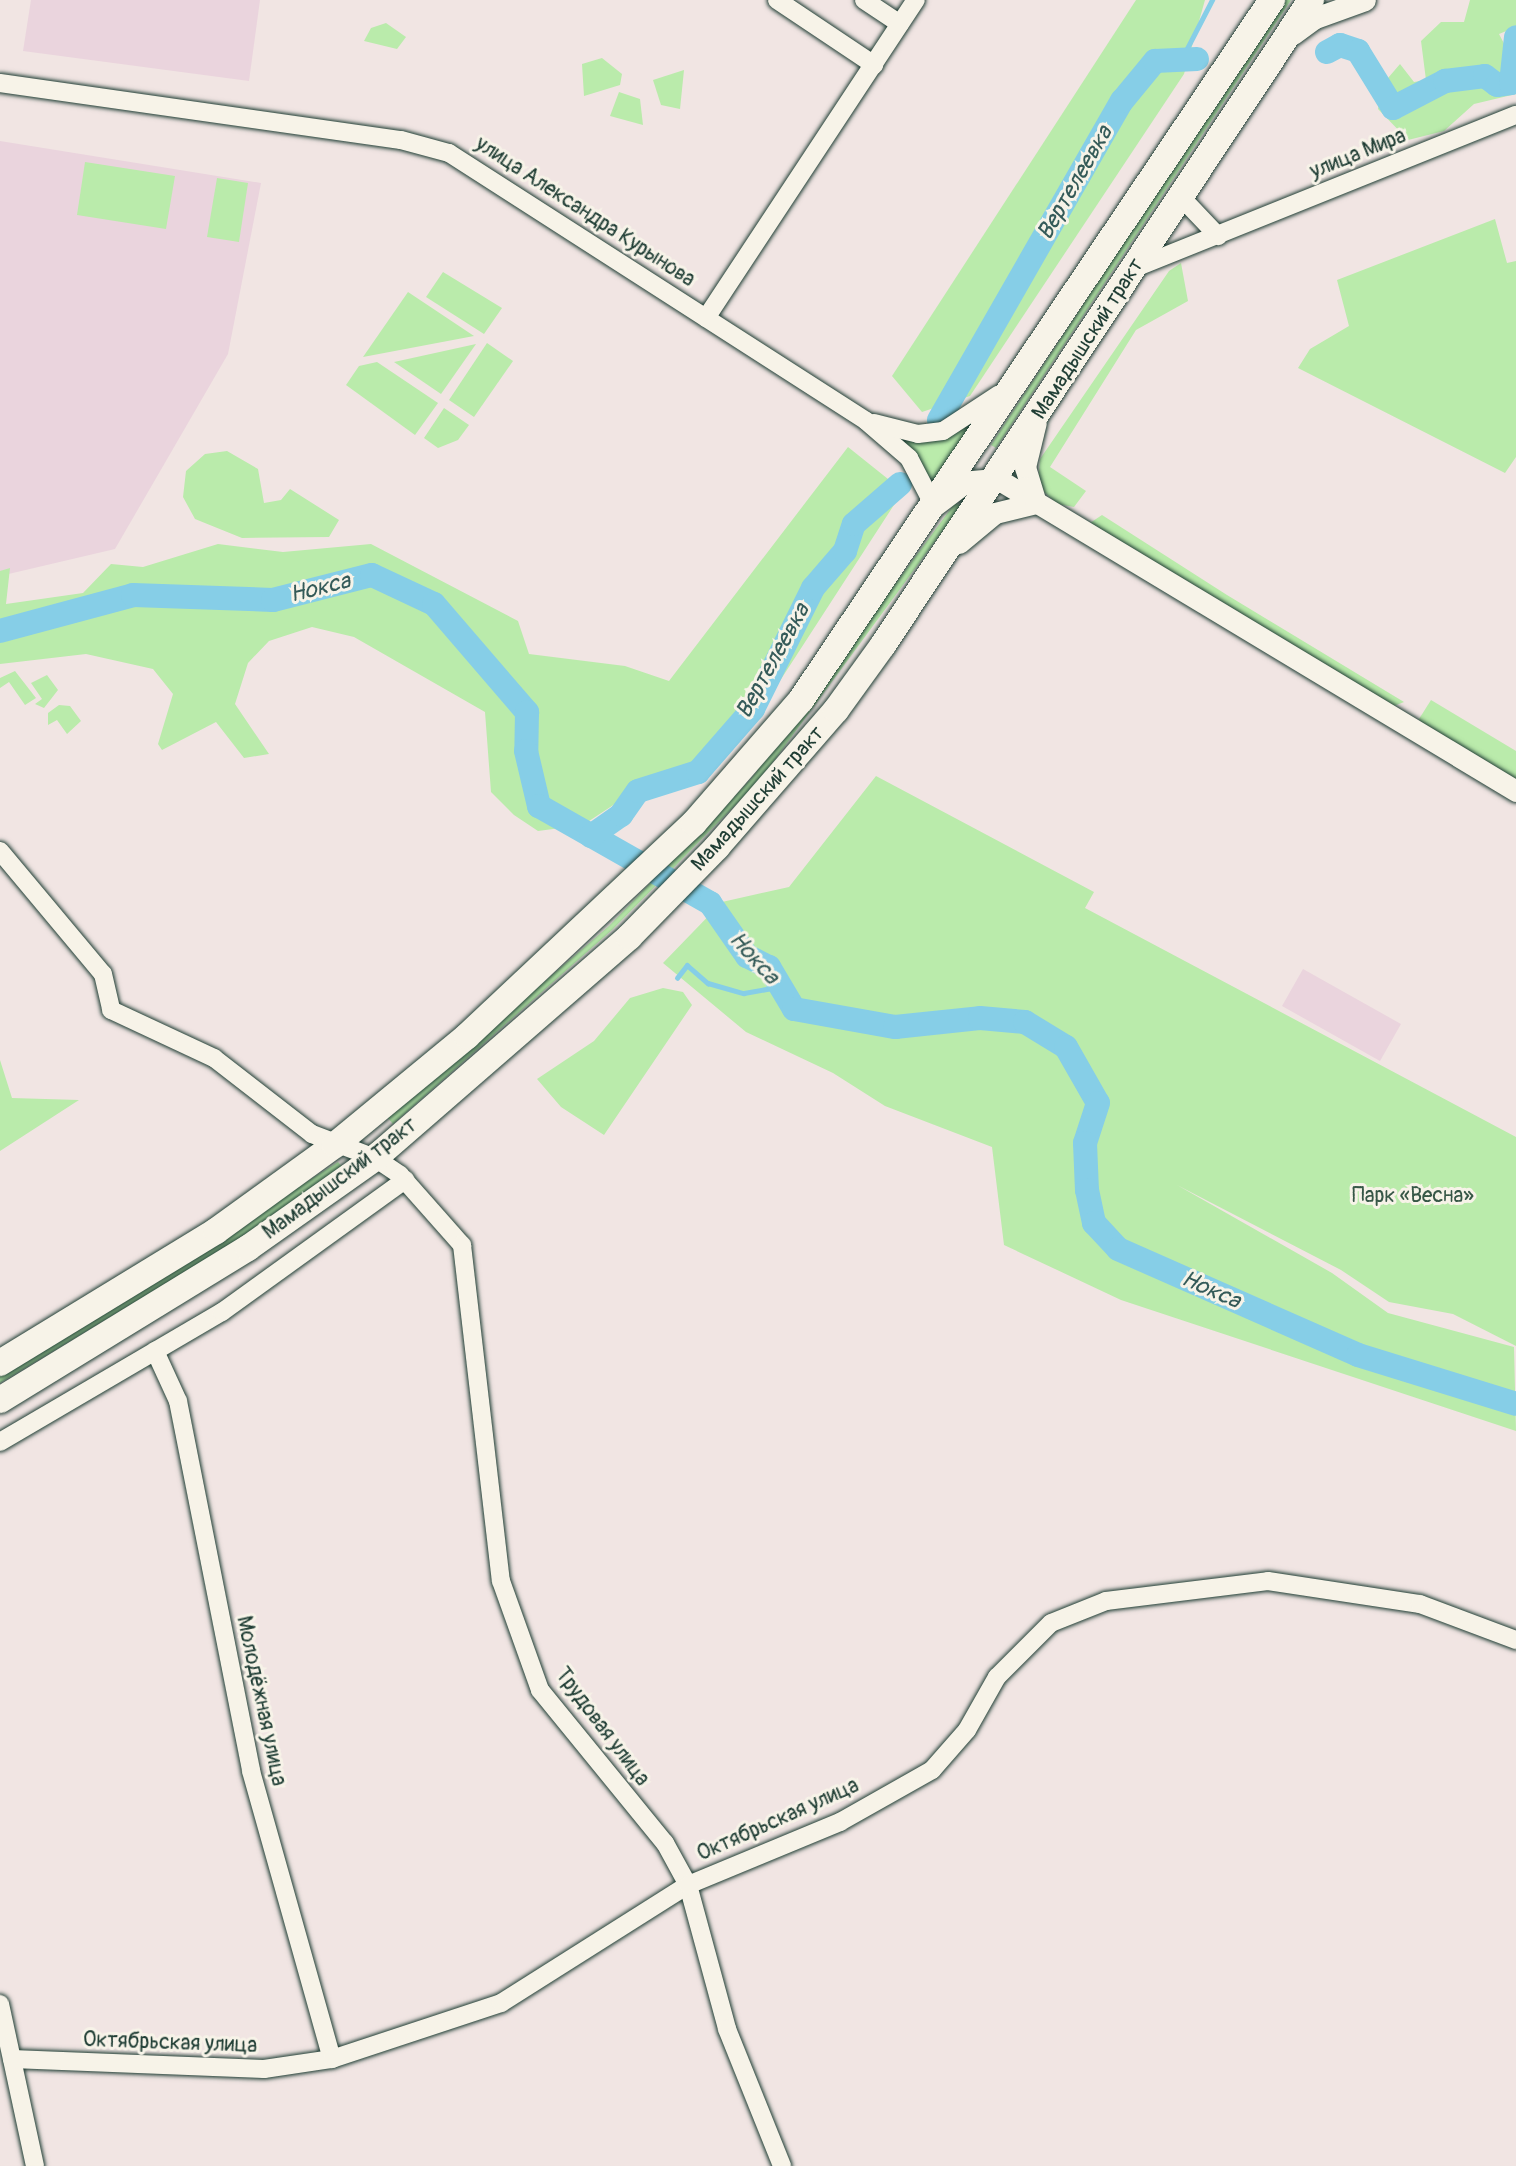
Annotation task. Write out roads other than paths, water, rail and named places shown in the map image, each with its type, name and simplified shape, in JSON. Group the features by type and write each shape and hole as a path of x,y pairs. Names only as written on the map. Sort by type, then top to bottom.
{"main road":[{"name":"Мамадышский тракт","path":"2,1358 216,1231 335,1145 603,911 694,823 801,699 1030,368 1272,0"},
{"name":"Мамадышский тракт","path":"0,1400 248,1248 375,1158 629,937 718,846 836,710 996,478 1311,0"}],"street":[{"path":"777,0 874,65"},
{"path":"864,0 900,24"},
{"path":"706,318 916,0"},
{"path":"1281,45 1315,18 1365,0"},
{"name":"улица Александра Курынова","path":"0,83 433,147 466,160 866,421 909,458 935,508"},
{"name":"улица Мира","path":"1135,268 1516,115"},
{"path":"1181,197 1218,236"},
{"name":"улица Александра Курынова","path":"866,421 908,433 943,431 962,424 1030,368"},
{"path":"1036,503 1025,467 1039,413"},
{"path":"935,508 972,480 996,478 1516,791"},
{"path":"939,563 995,513 1036,503"},
{"name":"Трудовая улица","path":"0,851 103,974 111,1010 214,1058 335,1145 375,1158 405,1180 462,1245 501,1581 540,1690 665,1843 688,1885 727,2029 782,2166"},
{"path":"0,1442 155,1351 275,1276 405,1180"},
{"name":"Молодёжная улица","path":"155,1351 178,1401 251,1771 332,2059"},
{"name":"Октябрьская улица","path":"12,2059 216,2072 332,2059 501,2003 688,1885 840,1822 932,1770 967,1730 997,1677 1051,1623 1106,1601 1268,1581 1420,1604 1516,1640"},
{"path":"0,2004 35,2166"}],"waterway":[{"path":"1181,60 1212,0"},
{"name":"Вертелеевка","path":"1327,52 1340,45 1358,51 1393,108 1445,81 1485,76 1497,85 1511,83 1516,37"},
{"name":"Вертелеевка","path":"939,420 1122,101 1155,61 1197,59"},
{"name":"Вертелеевка","path":"591,836 621,815 638,791 698,772 753,709 813,588 845,551 854,524 900,484"},
{"name":"Нокса","path":"0,631 133,595 273,600 372,575 434,604 527,712 526,751 539,806 710,903 747,956 769,967 794,1009 895,1027 980,1018 1025,1022 1066,1047 1098,1103 1085,1143 1087,1190 1094,1223 1118,1249 1358,1355 1516,1404"},
{"path":"677,978 687,965 708,983 744,993 778,987"}],"park label":[{"name":"Парк «Весна»","path":"1413,1196"}]}
